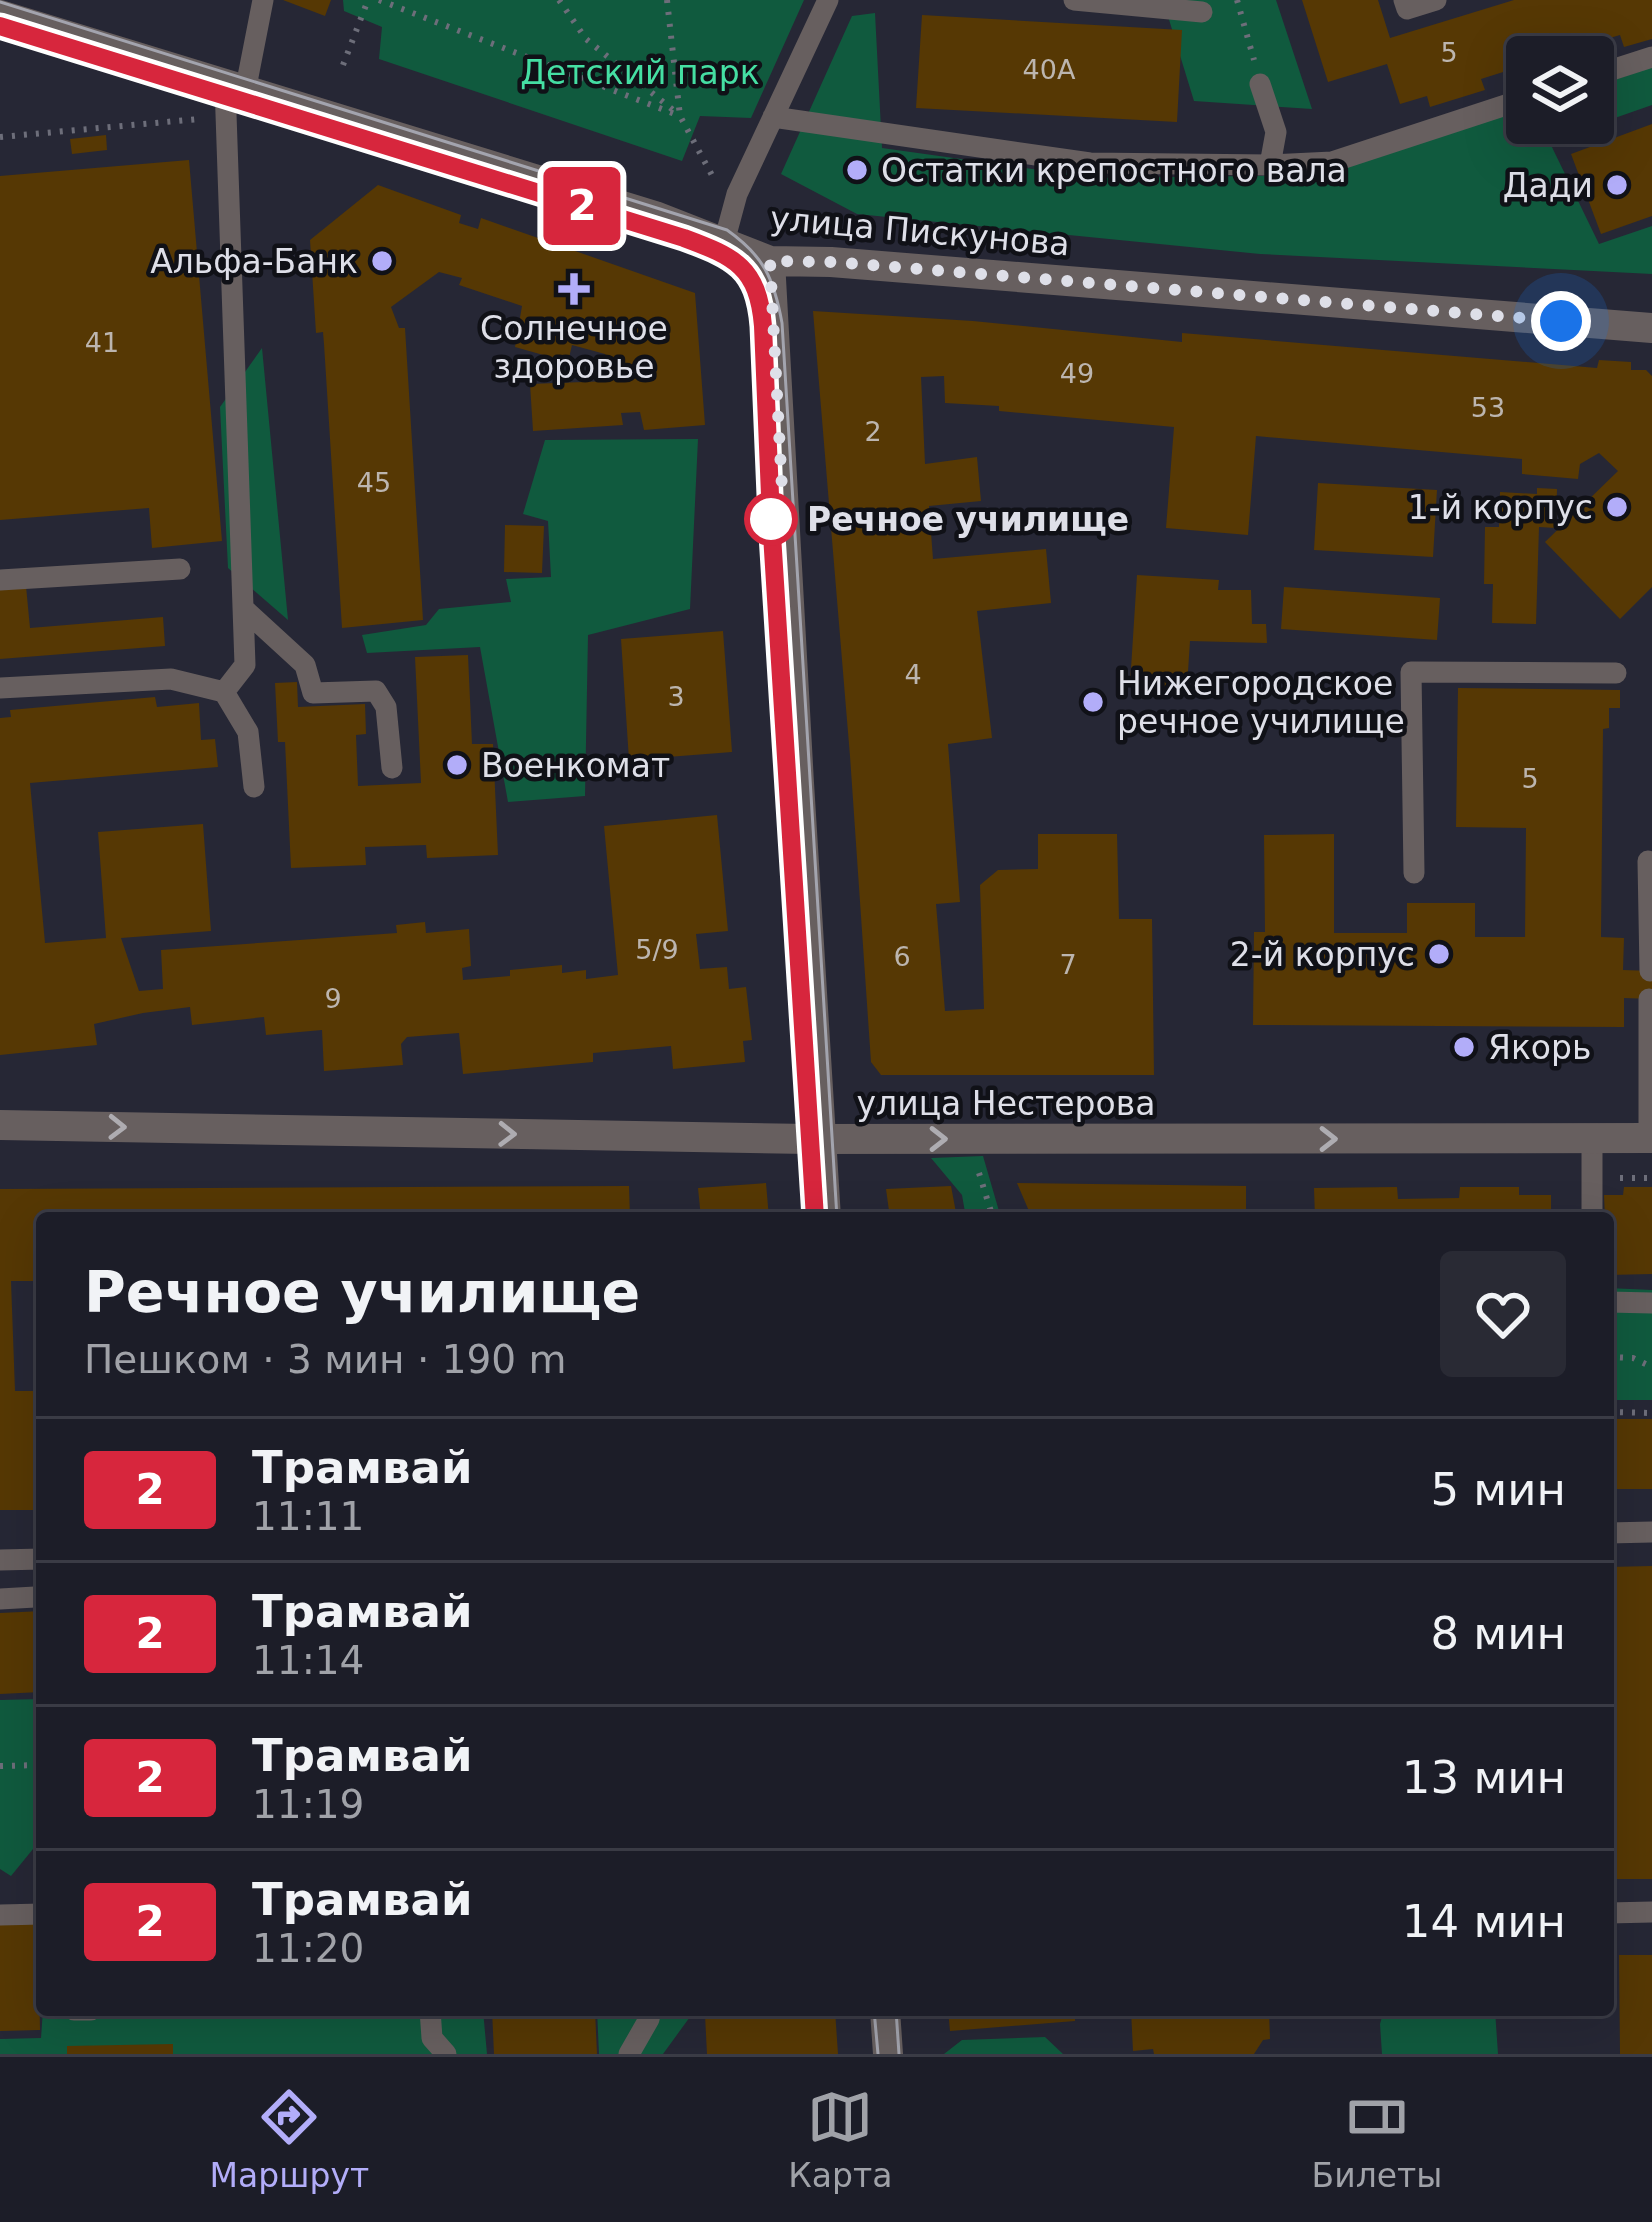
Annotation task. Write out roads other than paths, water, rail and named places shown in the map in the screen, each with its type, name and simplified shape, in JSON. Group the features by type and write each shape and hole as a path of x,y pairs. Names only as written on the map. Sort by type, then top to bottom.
{"street":[{"name":"улица Пискунова","path":"0,15 232,98 655,216 770,261 832,262 1652,328"},
{"path":"770,261 826,1212"},
{"name":"улица Нестерова","path":"0,1125 821,1139 1650,1138"},
{"path":"885,2016 888,2054"}],"lane":[{"path":"224,692 245,665 232,98 263,0"},
{"path":"724,242 737,194 828,0"},
{"path":"1074,0 1202,12"},
{"path":"1404,0 1407,9 1436,0"},
{"path":"1614,69 1652,57"},
{"path":"1260,84 1276,131 1270,164"},
{"path":"773,117 1090,163 1270,164 1332,162 1506,105"},
{"path":"0,580 180,569"},
{"path":"244,609 305,665 314,693 376,691 386,707 392,768"},
{"path":"1414,873 1411,672 1616,674"},
{"path":"0,688 171,679 224,692 248,732 254,787"},
{"path":"1648,861 1650,971"},
{"path":"1649,999 1650,1138"},
{"path":"1592,1138 1592,1212"},
{"path":"1614,1303 1652,1303"},
{"path":"1614,1533 1652,1532"},
{"path":"0,1560 36,1559"},
{"path":"0,1599 35,1597"},
{"path":"1614,1912 1652,1912"},
{"path":"0,1915 36,1914"},
{"path":"430,2016 432,2038 446,2054"},
{"path":"629,2054 650,2016"}],"tram line":[{"path":"0,2 727,230 759,259 771,281 782,323 837,1212"},
{"path":"0,26 684,237 730,258 749,277 763,325 815,1212"},
{"name":"2","path":"0,26 684,238 733,258 748,272 761,301 763,326 815,1212"},
{"path":"875,2016 878,2054"},
{"path":"896,2016 899,2054"}],"place":[{"name":"Остатки крепостного вала","path":"857,170"},
{"name":"Дади","path":"1617,185"},
{"name":"Альфа-Банк","path":"382,261"},
{"name":"Солнечное здоровье","path":"574,289"},
{"name":"1-й корпус","path":"1617,507"},
{"name":"Речное училище","path":"771,519"},
{"name":"Нижегородское речное училище","path":"1093,702"},
{"name":"Военкомат","path":"457,765"},
{"name":"2-й корпус","path":"1439,954"},
{"name":"Якорь","path":"1464,1047"}],"park label":[{"name":"Детский парк","path":"640,72"}]}
